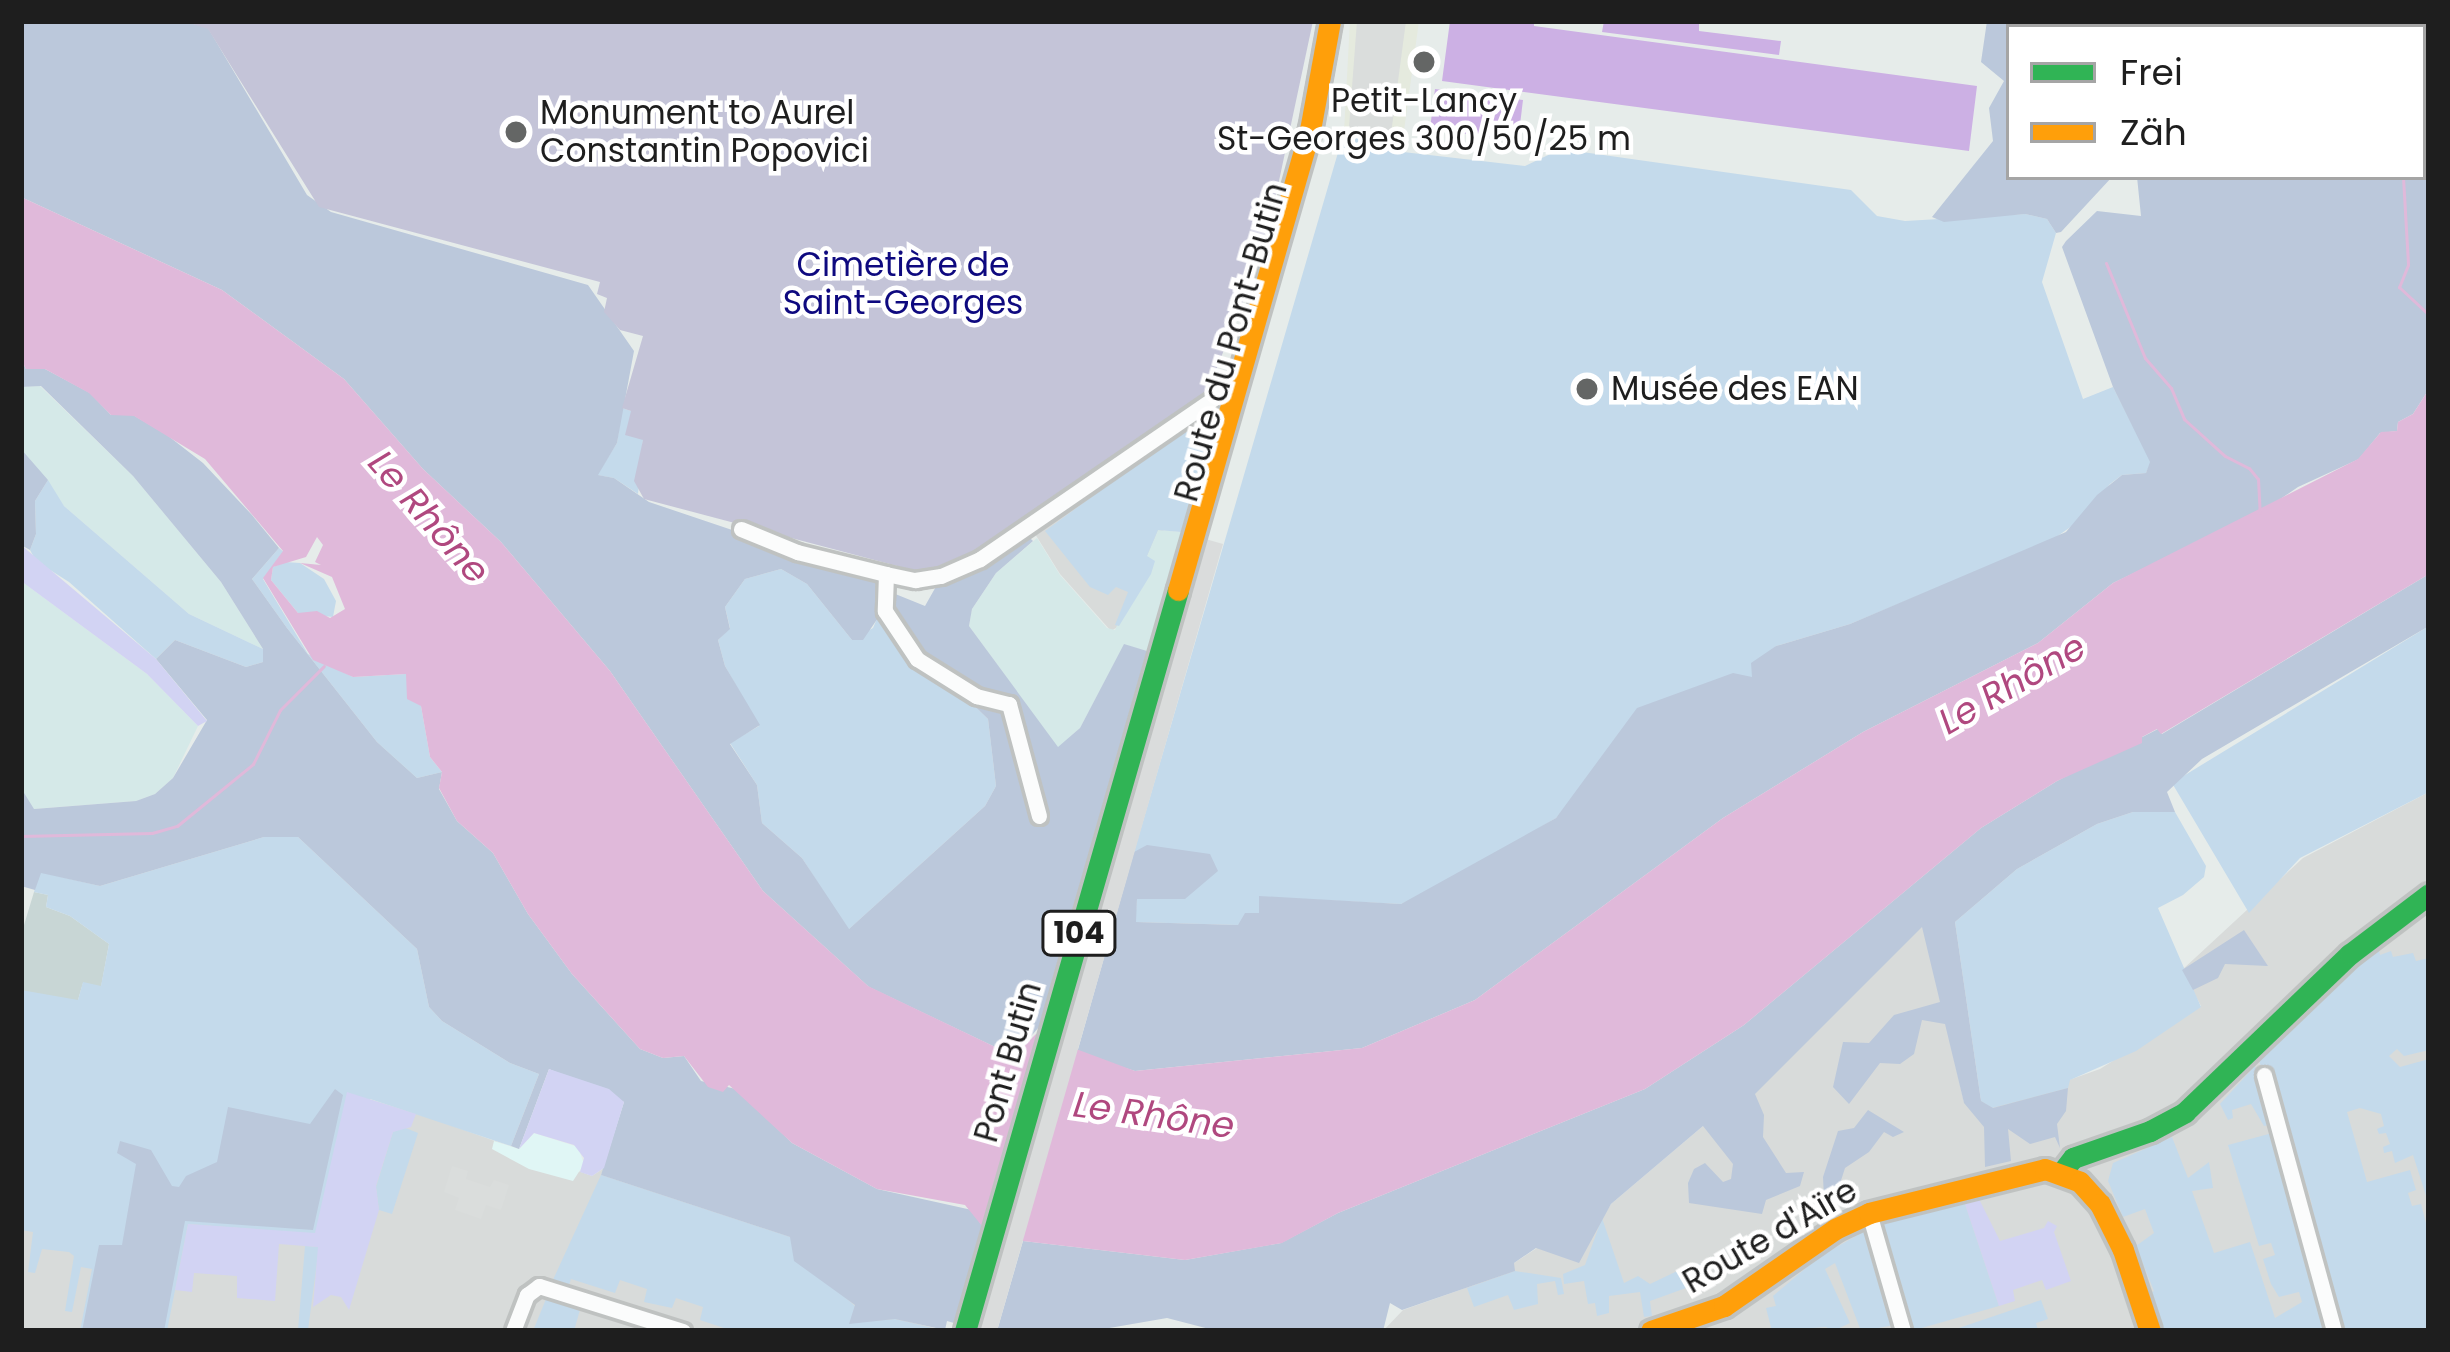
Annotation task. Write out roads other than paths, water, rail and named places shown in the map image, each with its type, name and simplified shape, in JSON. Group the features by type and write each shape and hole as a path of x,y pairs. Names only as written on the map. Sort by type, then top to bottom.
{"main road":[{"name":"Route du Pont-Butin","path":"1201,538 1222,433 1310,130 1330,21"},
{"name":"Route du Pont-Butin","path":"1201,538 1328,122 1345,21"},
{"name":"Pont Butin","path":"965,1331 1201,538"},
{"name":"Pont Butin","path":"981,1331 1201,538"},
{"path":"2150,1331 2123,1250 2100,1204 2086,1187 2062,1172 2073,1158 2185,1112 2350,954 2429,894"},
{"path":"2100,1204 2099,1172 2112,1145"},
{"name":"Route d'Aïre","path":"1652,1331 1724,1306 1835,1229 1869,1213 2026,1171 2062,1172"}],"street":[{"name":"Route du Pont-Butin","path":"741,529 796,552 886,574 922,579 970,565 1237,383"},
{"path":"1194,412 1212,420 1222,433"},
{"path":"886,574 885,611 917,659 976,697 1009,704 1040,816"},
{"path":"2264,1075 2334,1331"},
{"path":"1869,1213 1904,1331"},
{"path":"513,1331 527,1295 539,1286 683,1331"}],"water":[{"name":"Le Rhône","path":"21,197 222,290 344,379 423,469 501,542 610,671 763,891 868,986 1014,1056 1036,1034 1135,1071 1362,1048 1475,1000 1723,818 1863,732 2038,643 2113,583 2358,459 2381,432 2397,431 2398,422 2413,414 2429,389 2429,574 2161,734 2157,729 2142,737 2142,743 2057,781 1981,828 1744,1025 1645,1089 1338,1213 1282,1243 1185,1260 1023,1241 982,1226 965,1205 877,1189 792,1143 729,1085 723,1092 708,1087 684,1056 663,1058 640,1049 572,974 528,914 493,853 457,821 439,788 442,772 430,757 421,706 407,699 406,674 353,677 313,660 263,578 283,551 205,459 134,416 111,415 89,393 45,369 26,369 21,359","holes":["317,537 323,545 315,562 321,565 300,563 332,577 345,609 330,618 317,611 298,613 271,580 273,567 306,557"]}],"waterway":[{"path":"2403,180 2408,265 2399,287 2429,315"},
{"path":"2106,263 2145,358 2171,388 2184,419 2258,479 2260,513"},
{"path":"21,836 152,833 177,826 253,764 280,710 324,666"}],"place":[{"name":"Petit-Lancy St-Georges 300/50/25 m","path":"1424,62"},
{"name":"Monument to Aurel Constantin Popovici","path":"516,132"},
{"name":"Musée des EAN","path":"1587,389"}],"park label":[{"name":"Cimetière de Saint-Georges","path":"903,284"}]}
